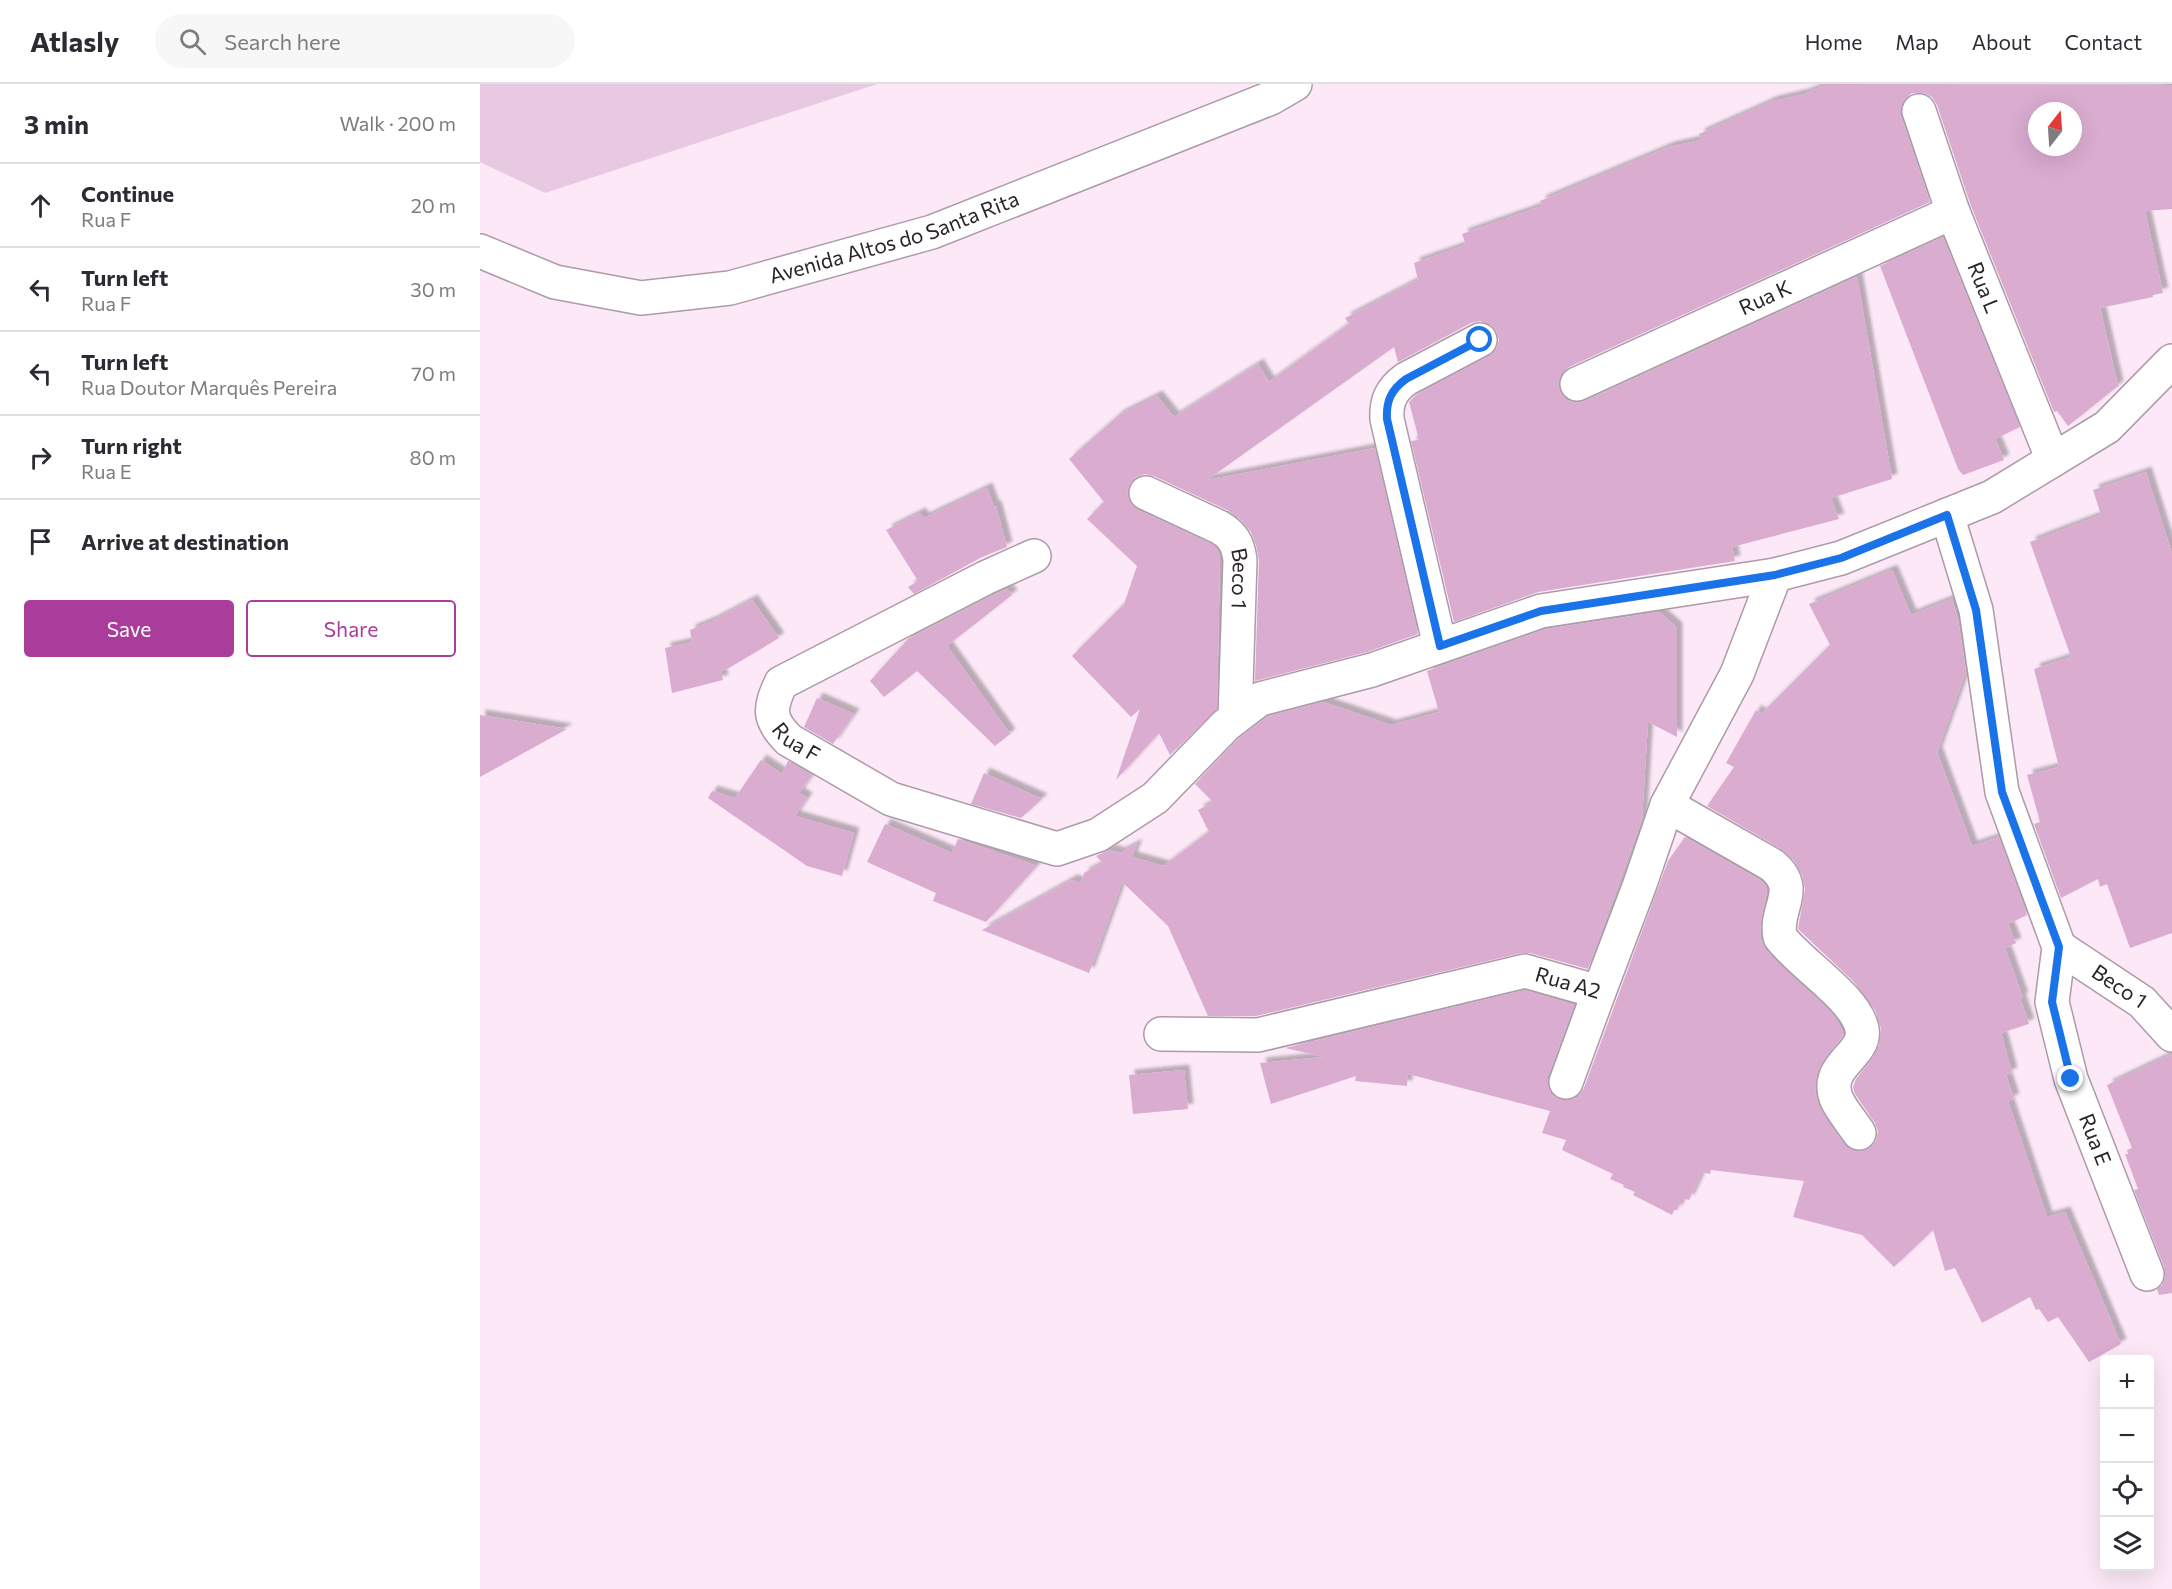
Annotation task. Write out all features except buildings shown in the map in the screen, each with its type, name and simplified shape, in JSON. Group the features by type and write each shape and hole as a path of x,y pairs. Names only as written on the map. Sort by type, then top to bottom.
{"street":[{"name":"Avenida Altos do Santa Rita","path":"480,251 555,282 641,298 730,288 932,232 1271,98 1295,84"},
{"name":"Rua L","path":"1919,111 1953,212 2053,460"},
{"name":"Rua K","path":"1577,384 1953,212"},
{"path":"1440,646 1389,430 1386,407 1389,395 1396,386 1480,340"},
{"path":"1235,718 1260,699 1372,670 1541,611 1775,575 1841,558 1992,497 2107,427 2172,361"},
{"name":"Beco 1","path":"1146,493 1219,527 1235,540 1240,560 1235,718"},
{"name":"Rua E","path":"1947,515 1976,610 2002,792 2059,947 2052,1002 2071,1079 2147,1274"},
{"name":"Rua F","path":"1034,556 985,578 782,683 774,699 771,714 778,729 789,740 891,800 1057,849 1098,835 1155,798 1235,718"},
{"name":"Rua A2","path":"1161,1034 1258,1035 1525,971 1599,992 1667,805 1737,674 1775,575"},
{"path":"1667,805 1782,873 1787,885 1779,930 1780,937 1853,1008 1862,1028 1860,1042 1838,1071 1834,1088 1837,1101 1859,1133"},
{"name":"Beco 1","path":"2059,947 2142,1002 2172,1035"},
{"path":"1566,1082 1599,992"}],"shaded area":[{"path":"480,84 877,84 545,193 480,162"}],"route":[{"path":"1480,340 1396,386 1389,395 1386,407 1440,646 1541,611 1775,575 1841,558 1947,515 1976,610 2002,792 2059,947 2052,1002 2071,1079"}]}
